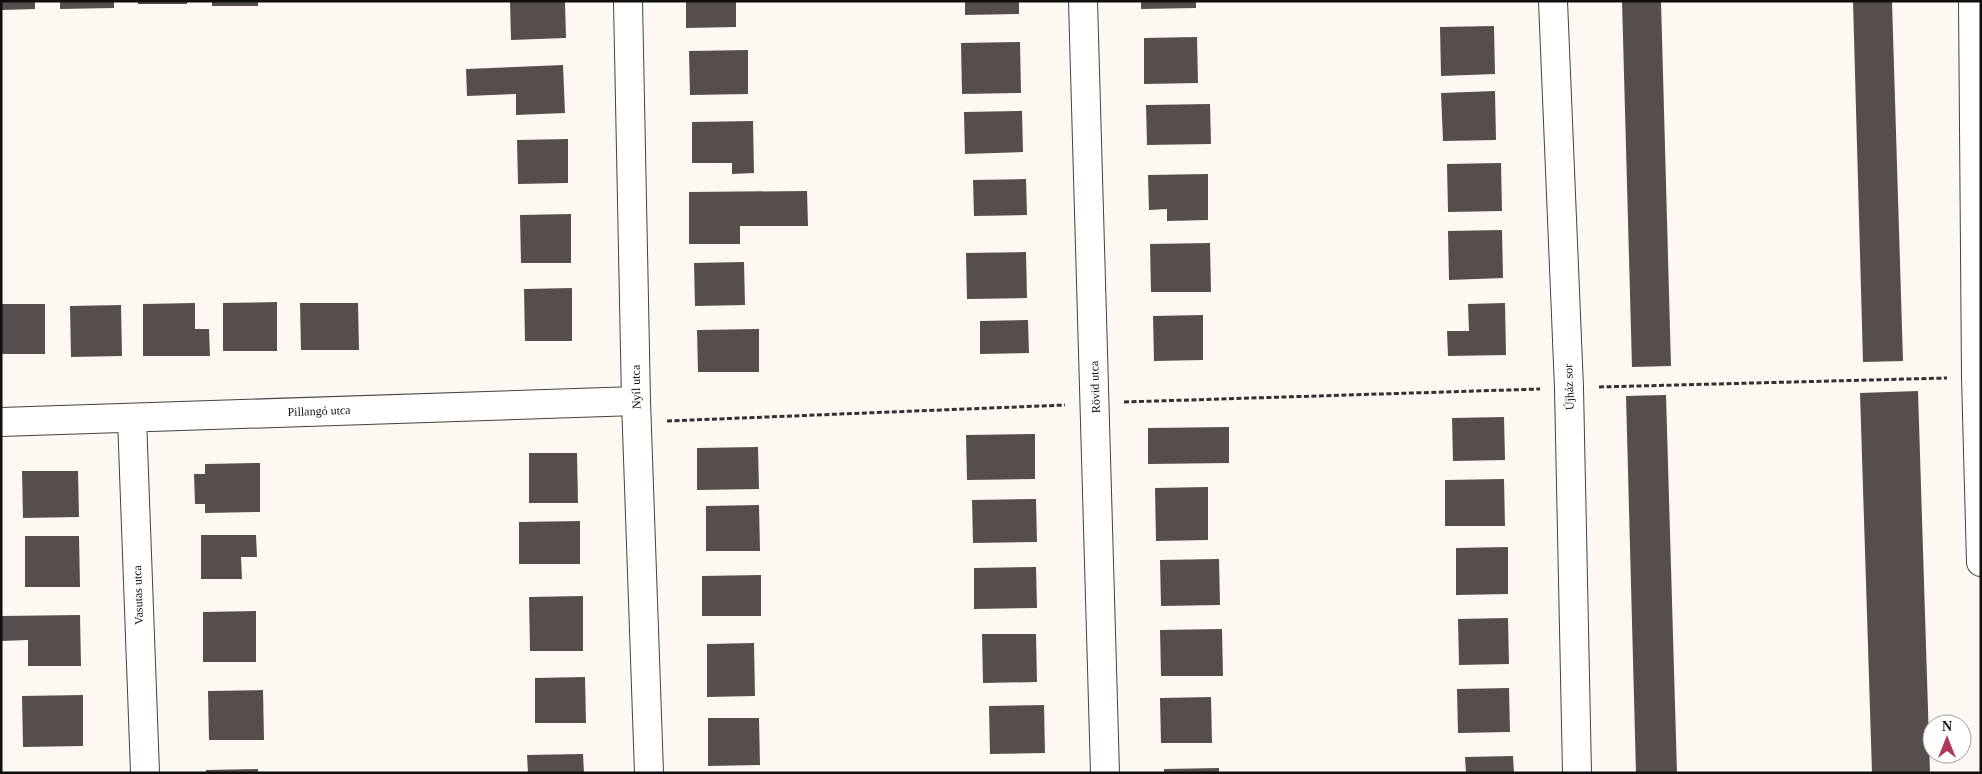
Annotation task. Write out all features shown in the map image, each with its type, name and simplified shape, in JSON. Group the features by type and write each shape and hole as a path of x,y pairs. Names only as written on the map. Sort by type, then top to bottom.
{"street":[{"name":"Nyíl utca","path":"628,1 636,401 649,773"},
{"name":"Rövid utca","path":"1083,1 1096,403 1105,773"},
{"name":"Újház sor","path":"1554,1 1569,388 1576,773"},
{"path":"1974,1 1976,377 1981,562"},
{"name":"Pillangó utca","path":"1,422 636,401"},
{"name":"Vasutas utca","path":"132,418 145,773"}],"path":[{"path":"636,401 652,421 1096,403 1976,377"}],"building":[{"path":"1,1 35,1 35,9 1,10"},
{"path":"60,1 114,1 114,8 60,9"},
{"path":"138,1 187,1 187,4 138,4"},
{"path":"212,1 258,1 258,6 212,6"},
{"path":"510,1 565,1 566,38 511,40"},
{"path":"686,1 736,1 736,27 686,28"},
{"path":"965,1 1019,1 1019,14 965,15"},
{"path":"1141,1 1196,1 1196,8 1141,9"},
{"path":"1622,1 1661,1 1671,366 1632,367"},
{"path":"1853,1 1892,1 1903,361 1863,362"},
{"path":"1494,26 1495,74 1441,76 1440,27"},
{"path":"1197,37 1198,83 1144,84 1144,38"},
{"path":"1020,42 1021,93 962,94 961,43"},
{"path":"748,50 748,94 690,95 689,51"},
{"path":"563,65 565,113 516,115 516,94 467,96 466,69"},
{"path":"1495,91 1496,140 1443,141 1441,93"},
{"path":"1210,104 1211,144 1147,145 1146,105"},
{"path":"1022,111 1023,152 965,154 964,112"},
{"path":"753,121 754,173 732,174 732,163 692,163 692,122"},
{"path":"568,139 568,183 518,184 517,140"},
{"path":"1501,163 1502,211 1448,212 1447,164"},
{"path":"1208,174 1208,220 1167,221 1167,209 1149,210 1148,175"},
{"path":"1026,179 1027,215 974,216 973,180"},
{"path":"807,191 808,226 740,226 740,244 689,244 689,192"},
{"path":"571,214 571,263 521,263 520,215"},
{"path":"1502,230 1503,278 1449,280 1448,231"},
{"path":"1210,243 1211,292 1151,292 1150,244"},
{"path":"1026,252 1027,298 967,299 966,253"},
{"path":"744,262 745,305 695,306 694,263"},
{"path":"572,288 572,341 525,341 524,289"},
{"path":"277,302 277,351 223,351 223,303"},
{"path":"195,303 195,329 209,329 210,356 143,356 143,304"},
{"path":"300,303 358,303 359,350 301,350"},
{"path":"1505,303 1506,355 1448,356 1447,331 1469,331 1468,304"},
{"path":"1,304 45,304 45,354 1,354"},
{"path":"121,305 122,356 71,357 70,306"},
{"path":"1203,315 1203,360 1154,361 1153,316"},
{"path":"1028,320 1029,353 980,354 980,321"},
{"path":"759,329 759,372 698,372 697,330"},
{"path":"1918,391 1928,714 1922,714 1922,764 1930,764 1930,773 1872,773 1860,393"},
{"path":"1666,395 1677,773 1636,773 1626,396"},
{"path":"1504,417 1505,460 1453,461 1452,418"},
{"path":"1229,427 1229,463 1148,464 1148,428"},
{"path":"1035,434 1035,479 967,480 966,435"},
{"path":"758,447 759,489 697,490 697,448"},
{"path":"529,453 577,453 578,503 529,503"},
{"path":"260,463 260,512 205,513 205,504 195,504 194,474 205,474 205,464"},
{"path":"22,471 78,471 79,517 23,518"},
{"path":"1504,479 1505,526 1445,526 1445,480"},
{"path":"1208,487 1208,540 1156,541 1155,488"},
{"path":"1036,499 1037,542 973,543 972,500"},
{"path":"759,505 760,551 706,551 706,506"},
{"path":"580,521 580,564 519,564 519,522"},
{"path":"201,535 256,535 257,557 241,557 242,579 201,579"},
{"path":"25,536 79,536 80,587 25,587"},
{"path":"1508,547 1508,594 1456,595 1456,548"},
{"path":"1219,559 1220,605 1161,606 1160,560"},
{"path":"1036,567 1037,608 974,609 974,568"},
{"path":"761,575 761,616 702,616 702,576"},
{"path":"583,596 583,651 530,651 529,597"},
{"path":"256,611 256,662 203,662 203,612"},
{"path":"80,615 81,666 28,666 28,640 1,641 1,616"},
{"path":"1508,618 1509,664 1459,665 1458,619"},
{"path":"1222,629 1223,676 1161,676 1160,630"},
{"path":"982,634 1036,634 1037,682 983,683"},
{"path":"754,643 755,696 707,697 707,644"},
{"path":"585,677 586,723 535,723 535,678"},
{"path":"1509,688 1510,732 1458,733 1457,689"},
{"path":"263,690 264,740 209,740 208,691"},
{"path":"83,695 83,746 23,747 22,696"},
{"path":"1211,697 1212,743 1161,743 1160,698"},
{"path":"1044,705 1045,753 990,754 989,706"},
{"path":"708,718 759,718 760,765 708,766"},
{"path":"583,754 584,773 528,773 527,755"},
{"path":"1513,756 1514,773 1466,773 1465,757"},
{"path":"1219,768 1219,773 1164,773 1164,769"},
{"path":"258,769 258,773 206,773 206,770"}]}
